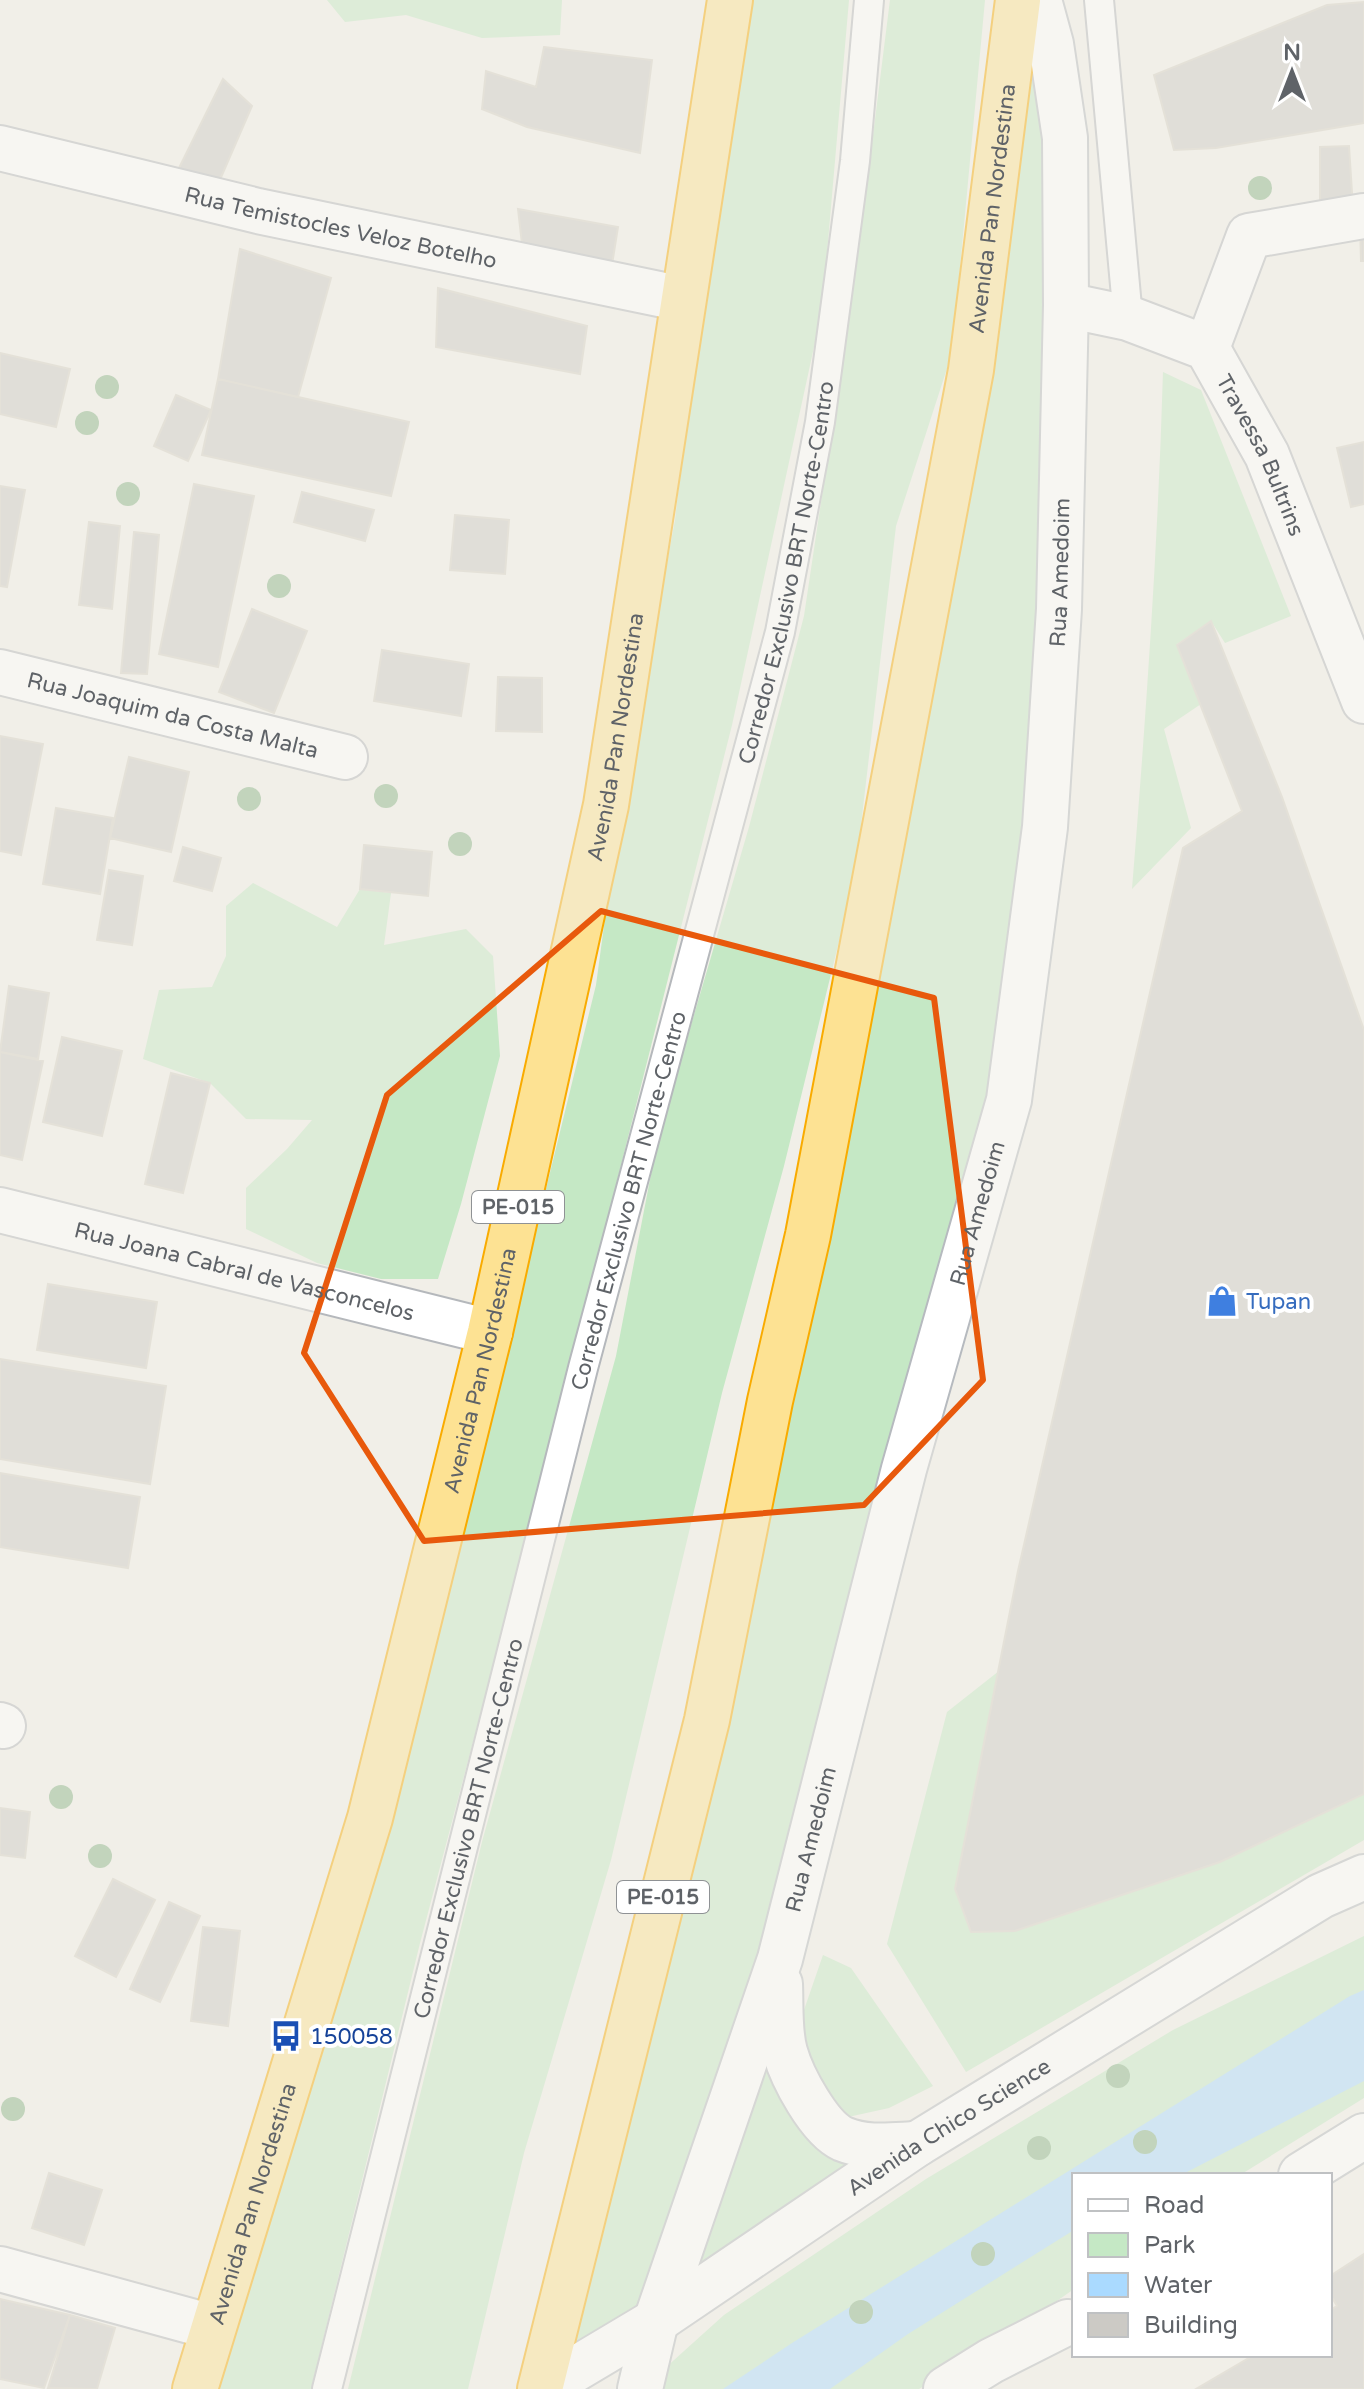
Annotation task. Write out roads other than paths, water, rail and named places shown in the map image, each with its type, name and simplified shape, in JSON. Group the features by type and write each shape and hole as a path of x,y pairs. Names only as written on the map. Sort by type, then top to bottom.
{"highway":[{"name":"Avenida Pan Nordestina","path":"195,2389 370,1818 490,1332 606,805 730,0"},
{"name":"Avenida Pan Nordestina","path":"541,2389 707,1720 770,1401 808,1235 971,370 1018,0"}],"main road":[{"name":"Rua Amedoim","path":"640,2389 656,2321 780,1959 904,1469 1009,1100 1045,827 1059,609 1066,305 1065,138 1051,44 1039,0"},
{"name":"Rua Temistocles Veloz Botelho","path":"0,148 258,211 683,299"},
{"path":"1207,348 1249,236 1364,216"},
{"name":"Travessa Bultrins","path":"1066,305 1128,318 1207,348 1267,455 1364,701"},
{"name":"Rua Joaquim da Costa Malta","path":"0,672 345,757"},
{"name":"Rua Joana Cabral de Vasconcelos","path":"0,1210 490,1332"},
{"name":"Avenida Chico Science","path":"541,2389 656,2321 917,2144 1321,1896 1364,1877"},
{"path":"780,1959 781,2031 785,2051 794,2076 817,2115 840,2138 870,2146 917,2144"},
{"path":"1304,2173 1364,2136"},
{"path":"0,2269 212,2327"},
{"path":"946,2389 991,2361 1071,2320"},
{"path":"1003,2389 1071,2320"}],"lane":[{"name":"Corredor Exclusivo BRT Norte-Centro","path":"327,2389 583,1368 780,632 822,407 855,161 869,0"},
{"path":"1099,0 1128,318"}],"water":[{"path":"1364,1990 1364,2081 1185,2173 1072,2173 1072,2231 908,2334 830,2389 723,2389 792,2343"}],"place":[{"name":"Tupan","path":"1222,1301"},
{"name":"150058","path":"286,2036"}]}
